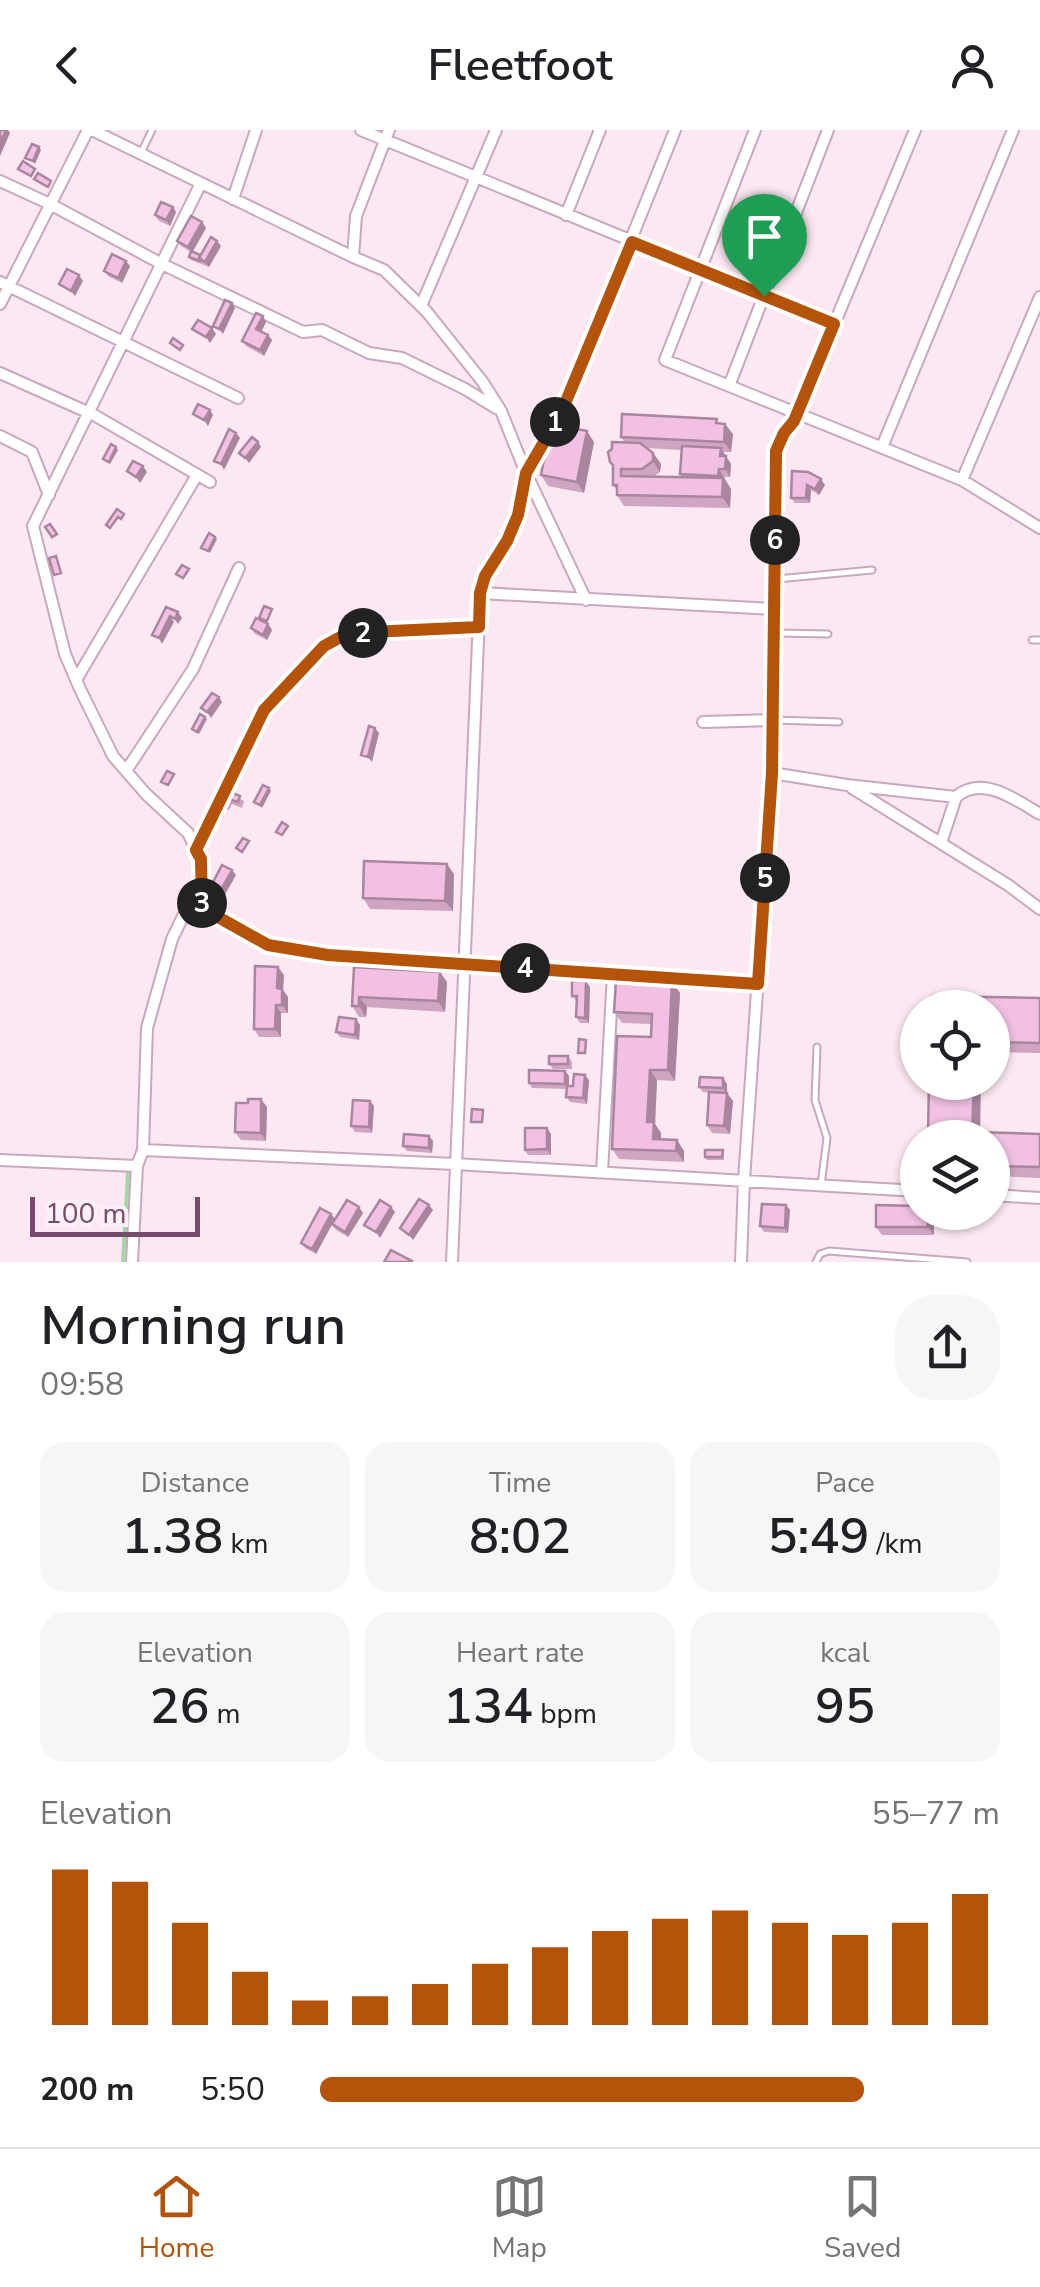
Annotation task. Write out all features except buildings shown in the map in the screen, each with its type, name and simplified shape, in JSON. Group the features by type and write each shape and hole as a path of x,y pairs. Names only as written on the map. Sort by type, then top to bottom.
{"street":[{"path":"0,304 5,284 90,130 384,270 421,306 502,411 526,473 586,600"},
{"path":"233,199 256,130"},
{"path":"361,130 387,135 476,178 834,324"},
{"path":"421,306 496,130"},
{"path":"566,215 600,130"},
{"path":"452,1262 480,593 518,515 526,473 562,411 675,130"},
{"path":"755,130 665,360 962,480 1040,528"},
{"path":"729,386 828,130"},
{"path":"741,1262 772,773 776,451 798,414 915,130"},
{"path":"882,447 1013,130"},
{"path":"352,257 356,216 387,135"},
{"path":"0,182 302,332 322,330 369,353 402,358 502,411"},
{"path":"201,183 33,526 65,654 76,680 113,756 188,833 201,859 202,908 268,945 328,955 758,984"},
{"path":"5,284 238,398"},
{"path":"962,480 1040,298"},
{"path":"0,373 89,413 210,482"},
{"path":"0,436 32,452 49,494"},
{"path":"76,680 197,475"},
{"path":"126,772 193,669 239,568"},
{"path":"480,593 774,609"},
{"path":"196,850 264,710 324,646 348,633 479,627"},
{"path":"703,722 773,720"},
{"path":"772,773 956,797"},
{"path":"847,785 1040,909"},
{"path":"941,843 956,797 965,790 980,788 1004,793 1040,814"},
{"path":"132,1262 137,1166 143,1150 147,1028 172,939 202,878"},
{"path":"602,1172 613,974"},
{"path":"143,1150 900,1189"},
{"path":"0,1160 137,1166"},
{"path":"1010,1196 1040,1198"}],"lane":[{"path":"141,154 152,130"},
{"path":"774,579 872,570"},
{"path":"774,632 828,634"},
{"path":"1032,640 1040,640"},
{"path":"773,720 839,722"},
{"path":"817,1047 815,1100 827,1138 821,1184"},
{"path":"816,1262 820,1254 829,1251 967,1262"}],"waterway":[{"path":"123,1262 128,1173"}],"route":[{"path":"632,242 764,296 834,324 794,421 776,451 772,773 758,984 328,955 268,945 202,908 201,859 196,850 264,710 324,646 348,633 479,627 485,576 507,541 518,515 526,473 562,411 632,242"}]}
